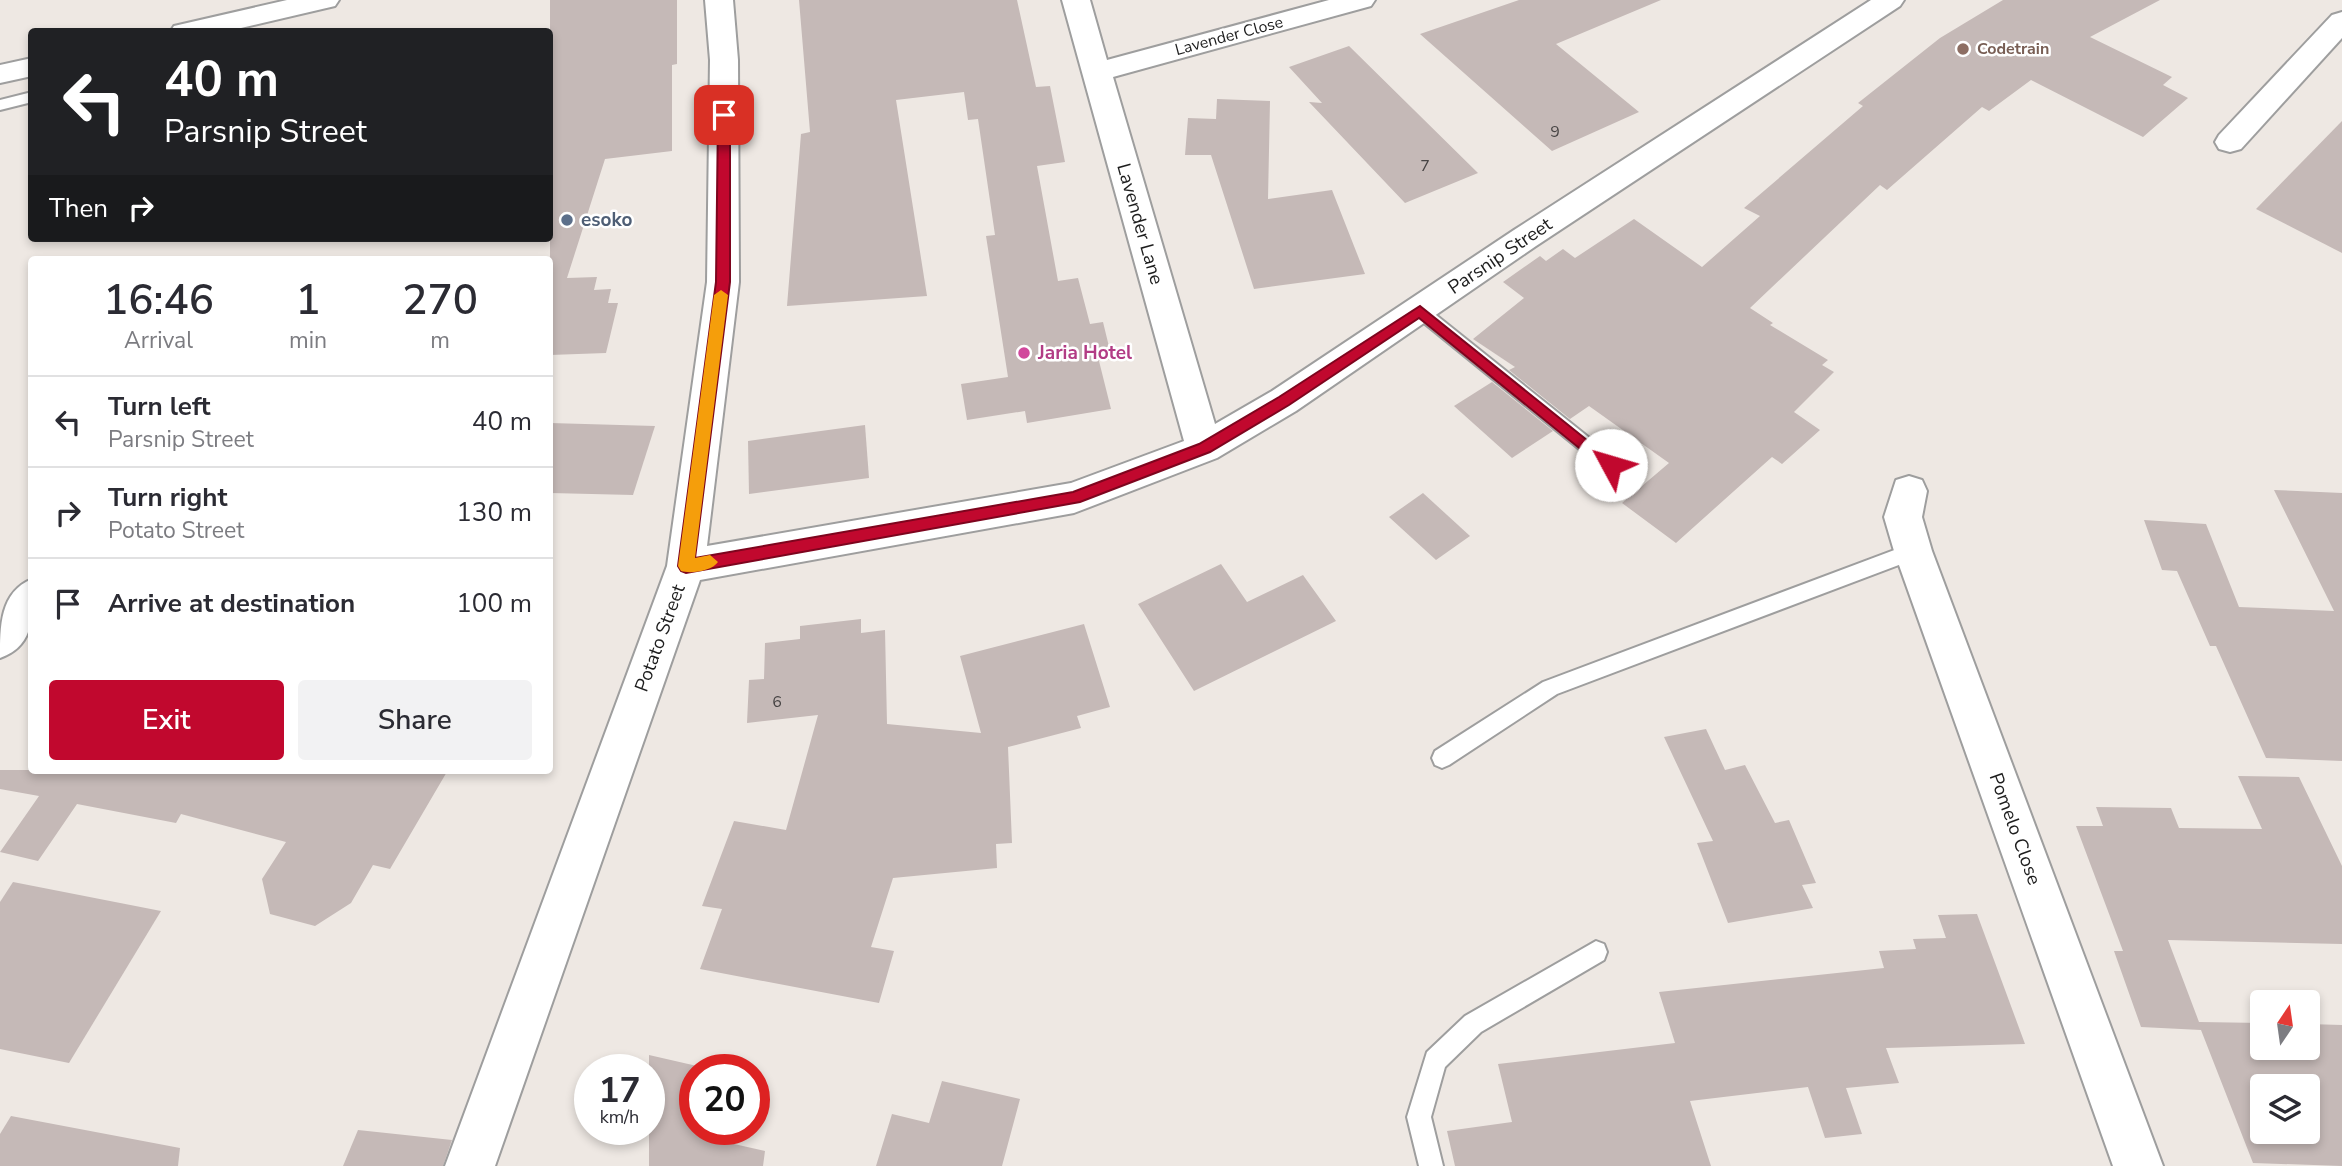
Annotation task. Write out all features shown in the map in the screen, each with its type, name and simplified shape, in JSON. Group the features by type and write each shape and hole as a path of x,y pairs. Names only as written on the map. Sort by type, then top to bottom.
{"street":[{"path":"202,28 325,0"},
{"name":"Potato Street","path":"470,1166 686,566 723,282 724,60 719,0"},
{"name":"Lavender Lane","path":"1076,0 1204,448"},
{"name":"Lavender Close","path":"1097,72 1361,0"},
{"name":"Parsnip Street","path":"686,566 1074,498 1204,448 1284,401 1525,238 1890,0"},
{"path":"2230,142 2342,21"},
{"path":"0,74 28,68"},
{"name":"Pomelo Close","path":"1909,491 1903,517 1913,551 2138,1166"},
{"path":"0,641 28,601"}],"lane":[{"path":"0,105 28,98"},
{"path":"1420,311 1611,465"},
{"path":"1442,758 1550,688 1913,551"},
{"path":"1431,1166 1419,1117 1435,1060 1473,1024 1596,952"}],"building":[{"path":"550,0 677,0 677,64 672,65 672,151 605,159 567,278 597,277 594,290 611,289 608,303 618,303 606,353 553,355 553,256 550,256 550,242 553,242 553,28 550,28"},
{"path":"799,0 1017,0 1036,87 1050,86 1065,162 1037,166 1058,281 1078,278 1090,324 1103,322 1112,359 1099,361 1111,409 1027,423 1025,411 967,420 961,384 1008,377 986,236 995,235 978,119 968,120 964,92 896,100 927,296 787,306 801,134 810,132"},
{"path":"1519,0 1661,0 1556,44 1639,112 1552,151 1420,34"},
{"path":"2003,0 2160,0 2090,37 2172,77 2163,85 2188,98 2143,137 2031,80 1989,111 1982,107 1887,190 1880,185 1750,308 1773,323 1770,325 1828,360 1822,365 1834,372 1794,412 1820,430 1782,464 1772,457 1676,543 1622,503 1669,463 1589,406 1570,419 1509,370 1515,367 1473,339 1524,298 1503,282 1540,256 1546,261 1563,249 1575,258 1634,219 1702,267 1760,216 1744,208 1863,106 1858,103 1940,38"},
{"path":"1349,46 1478,173 1405,203 1309,102 1322,103 1289,67"},
{"path":"1217,99 1270,101 1268,199 1332,190 1365,274 1254,289 1211,155 1185,155 1188,118 1216,119"},
{"path":"2342,121 2342,253 2256,209"},
{"path":"1492,382 1553,431 1512,458 1454,406"},
{"path":"553,423 655,426 633,495 553,493"},
{"path":"865,425 869,478 749,494 748,441"},
{"path":"2274,490 2342,493 2342,761 2266,758 2216,646 2210,646 2177,571 2162,570 2144,520 2206,524 2239,607 2334,611"},
{"path":"1423,493 1470,536 1436,560 1389,517"},
{"path":"1221,564 1247,602 1303,575 1336,621 1194,691 1138,604"},
{"path":"861,619 861,633 885,630 887,724 981,733 960,656 1084,624 1110,707 1077,716 1081,728 1008,747 1012,843 996,844 997,868 893,878 871,947 894,951 879,1003 700,969 722,909 702,906 734,821 786,830 818,715 747,723 749,680 764,679 765,643 800,639 800,626"},
{"path":"1706,729 1725,770 1745,765 1775,823 1789,820 1816,883 1802,885 1813,908 1728,923 1697,843 1713,841 1664,737"},
{"path":"0,770 28,770 28,774 446,774 390,869 373,865 351,903 315,926 270,914 262,879 286,842 181,814 176,823 77,804 38,861 0,852 39,796 0,789"},
{"path":"2238,776 2299,777 2342,866 2342,944 2168,940 2199,1022 2250,1023 2250,1060 2320,1060 2320,1024 2342,1025 2342,1166 2253,1163 2201,1030 2141,1027 2114,951 2123,951 2076,826 2103,826 2096,807 2171,808 2179,828 2262,829"},
{"path":"13,882 161,911 69,1063 0,1049 0,902"},
{"path":"1977,914 2025,1044 1886,1048 1899,1083 1846,1088 1862,1134 1825,1138 1808,1087 1690,1101 1711,1166 1455,1166 1447,1131 1512,1122 1498,1064 1675,1043 1659,992 1884,968 1879,951 1916,949 1913,939 1946,938 1938,915"},
{"path":"665,1059 679,1062 679,1145 738,1145 765,1151 763,1166 649,1166 649,1145 665,1145"},
{"path":"942,1081 1020,1099 1002,1166 876,1166 892,1114 929,1123"},
{"path":"11,1116 180,1148 178,1166 0,1166 0,1134"},
{"path":"358,1130 452,1140 443,1166 343,1166"}],"slow traffic":[{"path":"710,562 686,566 721,295"}],"place":[{"name":"Codetrain","path":"1963,49"},
{"name":"esoko","path":"567,220"},
{"name":"Jaria Hotel","path":"1024,353"}],"route":[{"path":"724,115 723,282 686,566 1074,498 1204,448 1284,401 1420,311 1611,465"}]}
